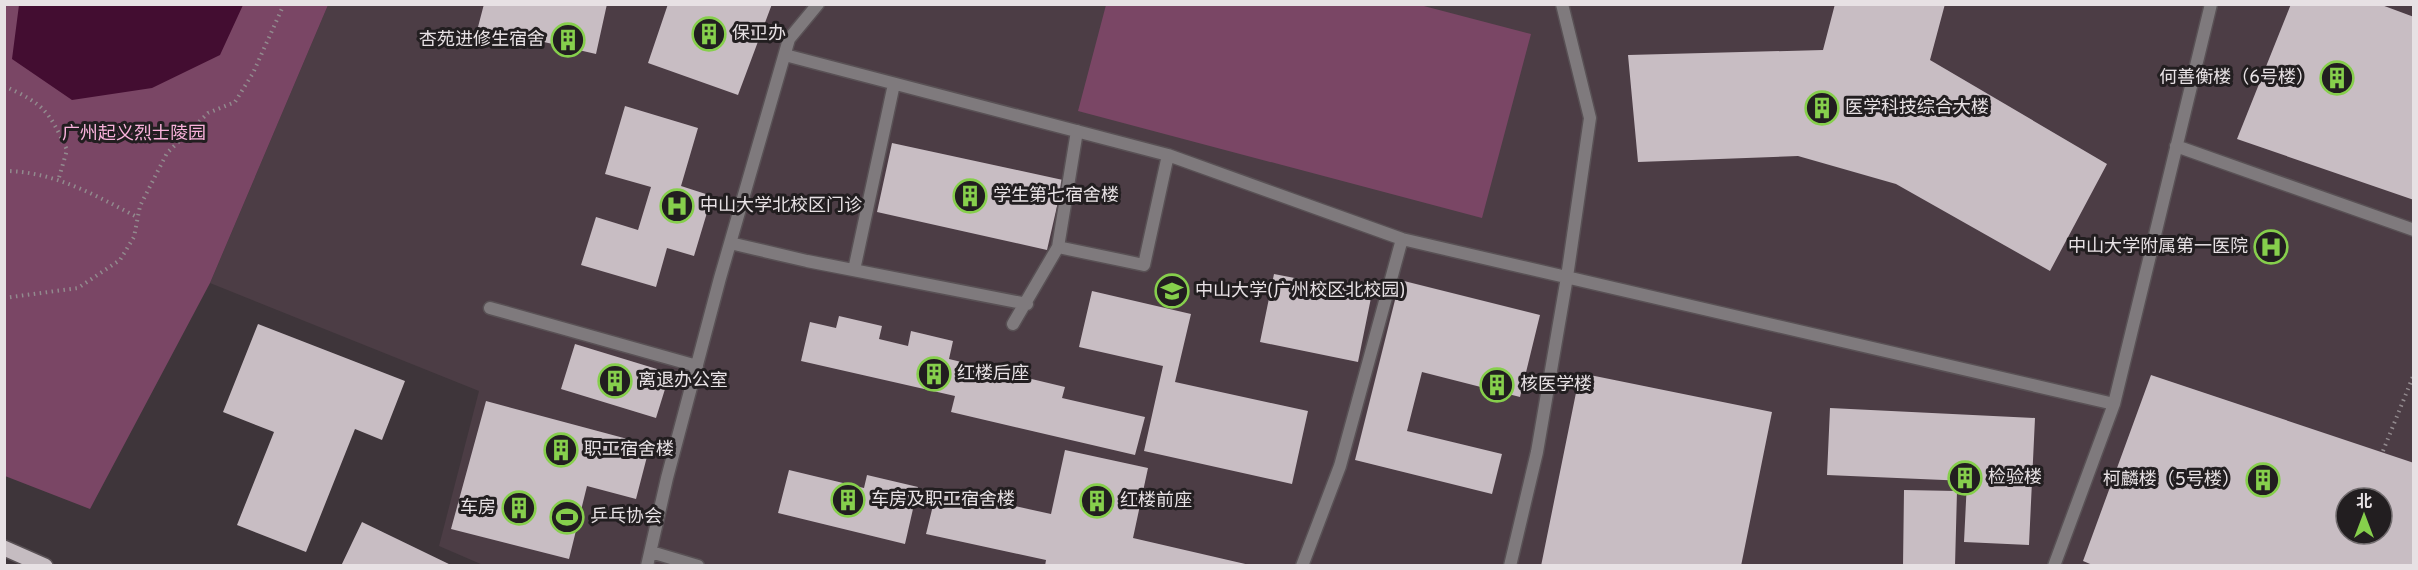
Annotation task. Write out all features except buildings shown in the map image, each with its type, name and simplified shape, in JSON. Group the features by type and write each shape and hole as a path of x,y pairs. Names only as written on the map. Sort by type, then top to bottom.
{"main road":[{"path":"4,548 45,566"}],"lane":[{"path":"1510,566 1537,452 1567,277 1590,118 1562,4"},
{"path":"2054,566 2114,404 2211,4"},
{"path":"647,566 730,243 789,39 815,6"},
{"path":"785,56 1168,155 1402,239 2114,404"},
{"path":"854,270 894,84"},
{"path":"1013,324 1027,304 1058,247 1077,131"},
{"path":"2176,146 2414,230"},
{"path":"1058,247 1144,265 1168,155"},
{"path":"1302,566 1340,466 1402,239"},
{"path":"730,243 1027,304"},
{"path":"490,308 697,366"},
{"path":"651,552 698,566"}],"path":[{"path":"4,298 78,288 120,260 134,237 140,206 167,153 208,113 235,102 253,73 284,4"},
{"path":"4,86 34,99 54,121 67,150 58,181"},
{"path":"4,171 27,171 78,186 137,217"},
{"path":"2383,451 2414,374"}],"shaded area":[{"path":"19,4 243,5 220,55 152,88 72,100 12,59"},
{"name":"中山大学(广州校区北校园)","path":"328,5 2413,5 2413,565 483,565 439,546 479,391 210,283"}],"green space":[{"name":"广州起义烈士陵园","path":"4,5 328,5 210,283 90,509 5,476"},
{"path":"1106,5 1420,5 1531,34 1482,218 1078,111"}],"place":[{"name":"保卫办","path":"709,34"},
{"name":"杏苑进修生宿舍","path":"568,40"},
{"name":"何善衡楼（6号楼）","path":"2337,78"},
{"name":"医学科技综合大楼","path":"1822,108"},
{"name":"学生第七宿舍楼","path":"970,196"},
{"name":"中山大学北校区门诊","path":"677,206"},
{"name":"中山大学附属第一医院","path":"2271,247"},
{"name":"中山大学(广州校区北校园)","path":"1172,291"},
{"name":"红楼后座","path":"934,374"},
{"name":"离退办公室","path":"615,381"},
{"name":"核医学楼","path":"1497,385"},
{"name":"职工宿舍楼","path":"561,450"},
{"name":"检验楼","path":"1965,478"},
{"name":"柯麟楼（5号楼）","path":"2263,480"},
{"name":"车房及职工宿舍楼","path":"848,500"},
{"name":"红楼前座","path":"1097,501"},
{"name":"车房","path":"519,508"},
{"name":"乒乓协会","path":"567,517"}]}
